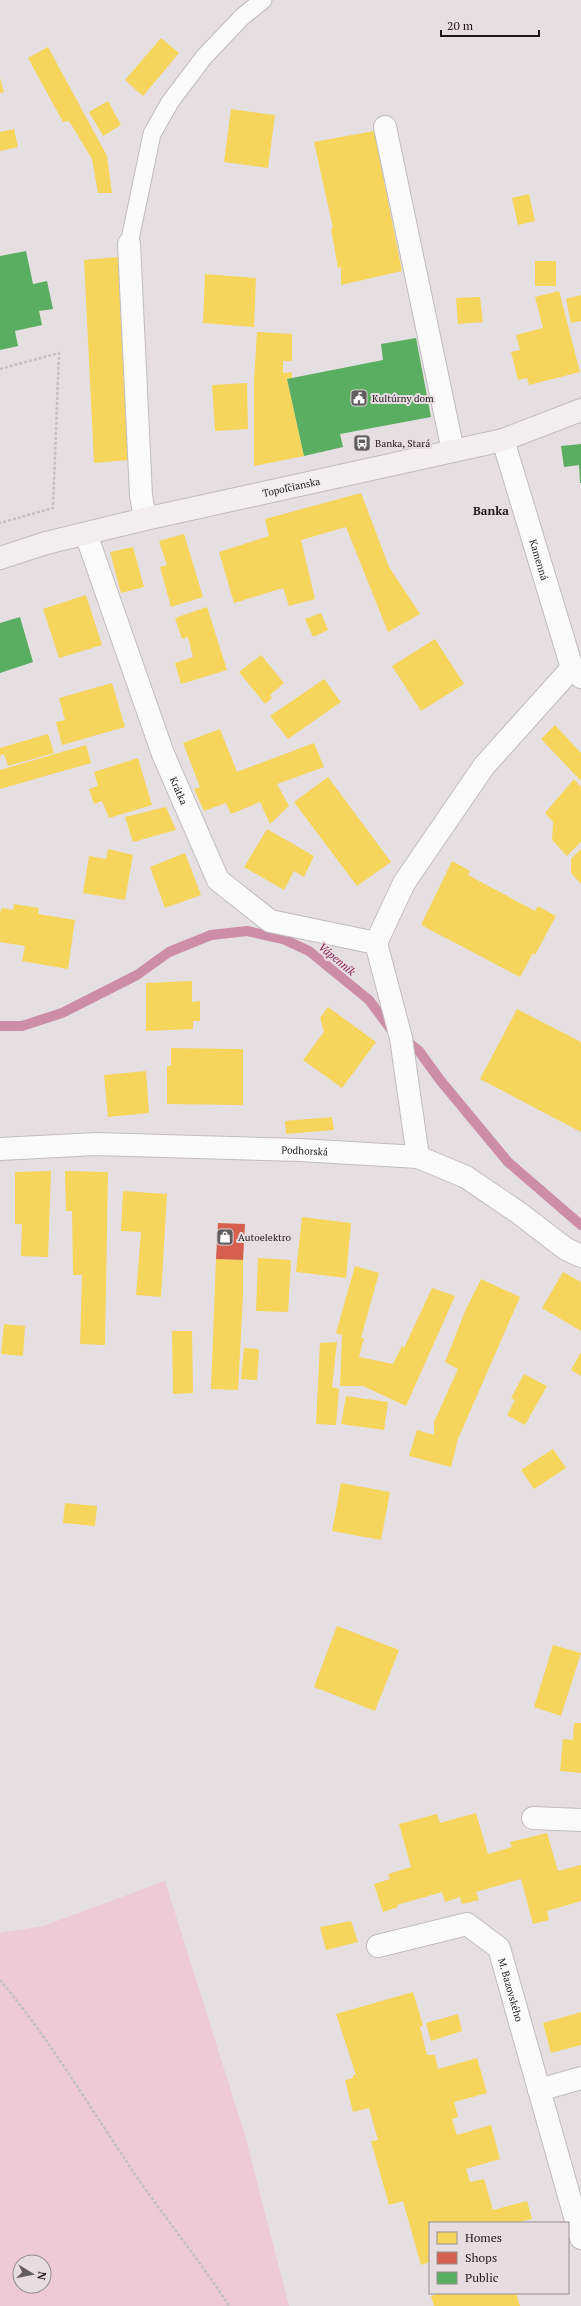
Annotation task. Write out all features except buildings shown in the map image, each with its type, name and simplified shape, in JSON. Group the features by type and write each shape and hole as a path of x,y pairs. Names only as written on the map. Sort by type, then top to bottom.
{"main road":[{"name":"Topoľčianska","path":"0,558 46,543 146,519 502,440 581,410"}],"street":[{"path":"385,127 453,451"},
{"path":"129,244 141,494 146,519"},
{"name":"Kamenná","path":"502,440 577,672"},
{"name":"Krátka","path":"86,534 163,754 218,880 270,921 376,943"},
{"path":"418,1157 400,1038 376,943 404,883 484,766 577,672"},
{"name":"Podhorská","path":"0,1149 96,1144 300,1150 418,1157 466,1177 519,1213 566,1249 581,1256"},
{"path":"533,1818 581,1820"},
{"name":"M. Bazovského","path":"378,1946 467,1924 499,1948 581,2238"},
{"path":"539,2090 581,2078"}],"lane":[{"path":"129,244 152,134 170,102 204,57 242,17 263,0"}],"path":[{"path":"0,369 60,353 53,508 0,523"},
{"path":"0,1980 74,2082 140,2181 202,2264 229,2306"}],"shaded area":[{"path":"165,1881 245,2135 289,2306 0,2306 0,1933 43,1926"}],"waterway":[{"name":"Vápenník","path":"0,1026 22,1026 62,1013 137,975 169,952 211,935 247,931 283,939 309,951 369,1000 390,1028 419,1051 440,1080 508,1162 581,1225"}],"place":[{"name":"Kultúrny dom","path":"359,398"},
{"name":"Banka, Stará","path":"362,443"},
{"name":"Autoelektro","path":"225,1237"}],"district":[{"name":"Banka","path":"491,511"}]}
